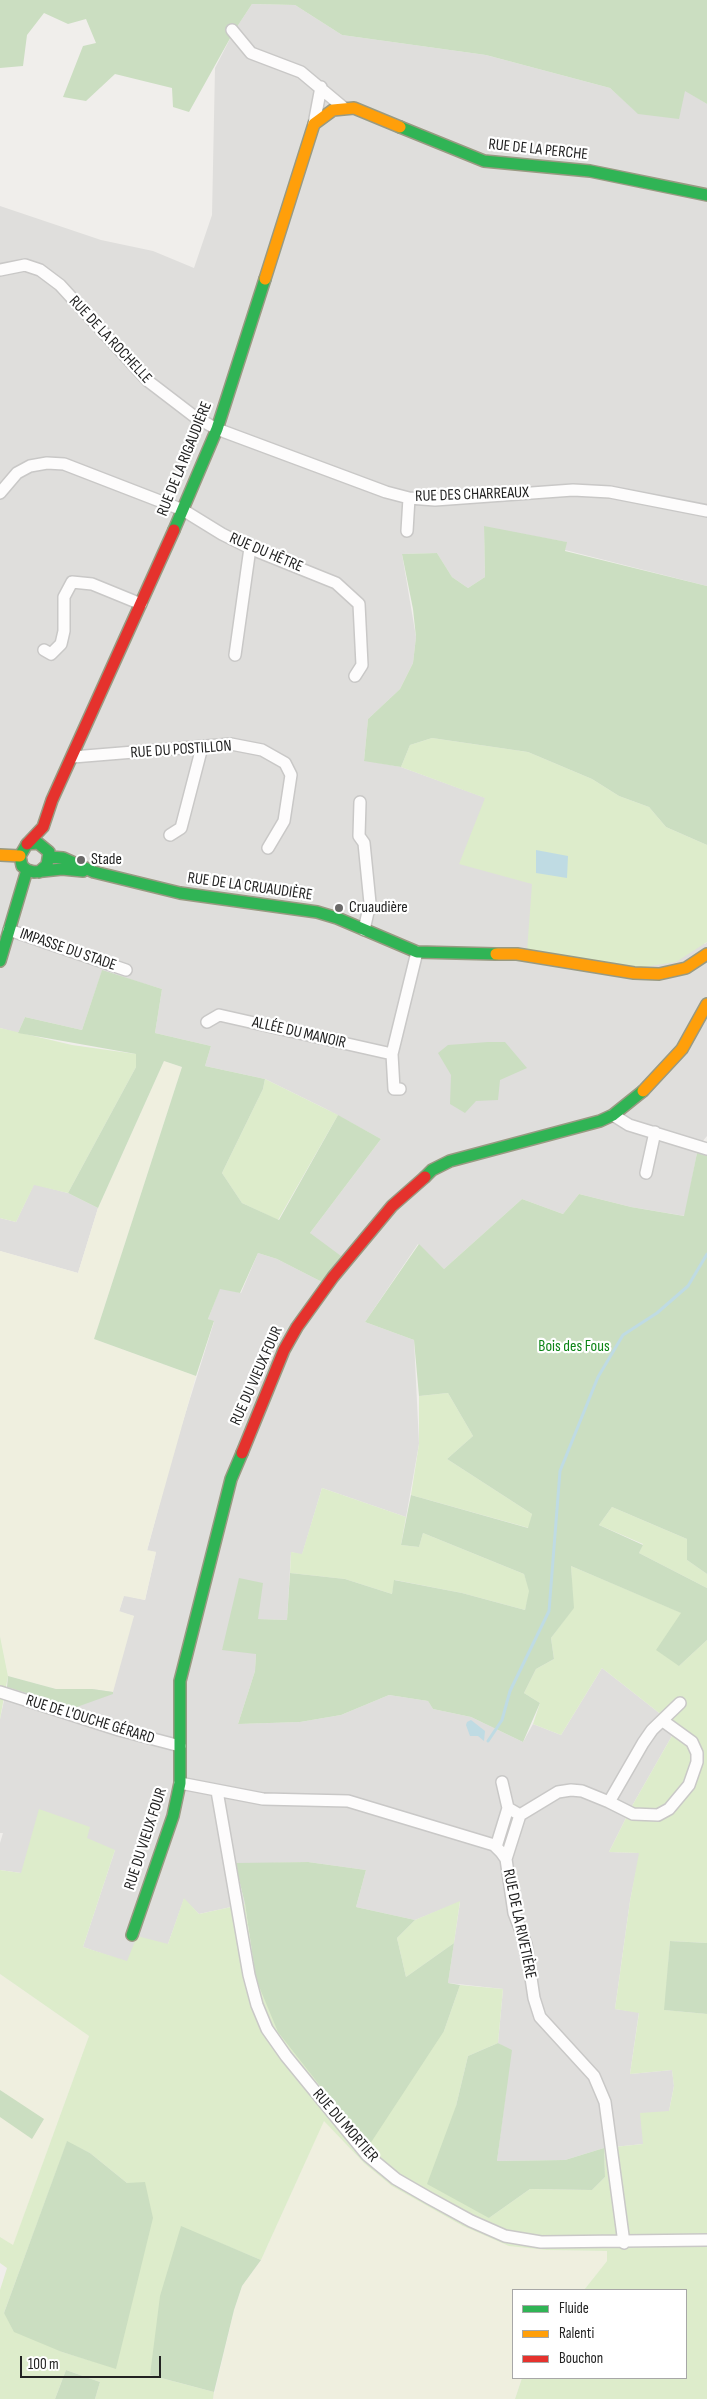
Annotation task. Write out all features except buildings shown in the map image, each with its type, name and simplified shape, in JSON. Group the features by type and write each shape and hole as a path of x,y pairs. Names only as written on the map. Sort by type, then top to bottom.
{"street":[{"path":"232,30 251,53 301,72 344,108"},
{"path":"314,124 320,87"},
{"path":"314,124 328,112 344,108"},
{"name":"RUE DE LA PERCHE","path":"344,108 365,111 484,162 590,171 707,195"},
{"name":"RUE DE LA RIGAUDIÈRE","path":"43,845 43,827 52,800 142,604 218,429 314,124"},
{"name":"RUE DE LA ROCHELLE","path":"0,270 25,265 40,270 60,285 148,381 180,407 218,429"},
{"name":"RUE DES CHARREAUX","path":"218,429 386,492 409,498 459,499 573,490 610,492 707,511"},
{"name":"RUE DU HÊTRE","path":"0,493 17,473 30,466 47,463 64,464 183,510 250,548 336,583 359,604 362,665 355,676"},
{"path":"407,531 409,498"},
{"path":"235,655 250,548"},
{"path":"44,650 52,654 61,644 64,631 64,597 75,581 92,584 142,604"},
{"name":"RUE DU POSTILLON","path":"73,757 231,744 262,750 286,763 291,775 284,821 268,848"},
{"path":"170,835 181,828 202,747"},
{"path":"360,802 358,836 364,843 370,903 364,930"},
{"name":"RUE DE LA RIGAUDIÈRE","path":"28,844 43,827"},
{"path":"39,872 47,865 50,857 43,845 33,842 28,844 20,856 22,866 27,870 39,872 62,869 94,872"},
{"path":"0,855 20,856"},
{"name":"RUE DE LA CRUAUDIÈRE","path":"50,857 63,858 94,872 180,893 317,912 417,952 464,955 517,954 634,973 660,974 686,968 707,954"},
{"path":"0,961 27,870"},
{"name":"IMPASSE DU STADE","path":"9,930 126,970"},
{"path":"400,1089 394,1089 392,1054 417,952"},
{"name":"RUE DU VIEUX FOUR","path":"132,1935 174,1816 180,1783 180,1681 232,1479 284,1350 297,1327 332,1278 392,1206 432,1170 450,1161 600,1121 613,1115 648,1087 682,1049 707,1004"},
{"name":"ALLÉE DU MANOIR","path":"207,1022 219,1015 392,1054"},
{"path":"613,1115 630,1125 707,1149"},
{"path":"646,1173 654,1132"},
{"name":"RUE DE L'OUCHE GÉRARD","path":"0,1692 119,1730 180,1746"},
{"path":"609,1802 652,1730 680,1703"},
{"path":"506,1859 520,1815 558,1792 582,1791 633,1814 658,1815 669,1809 689,1785 697,1762 697,1753 692,1742 663,1721"},
{"path":"180,1783 263,1799 348,1801 496,1846 508,1808 502,1782"},
{"name":"RUE DU MORTIER","path":"217,1791 247,1966 256,2005 267,2029 286,2056 367,2155 396,2179 471,2221 505,2236 542,2242 707,2240"},
{"path":"508,1808 520,1815"},
{"name":"RUE DE LA RIVETIÈRE","path":"496,1846 506,1859 514,1913 526,1944 534,1998 540,2017 594,2076 605,2102 624,2242"}],"shaded area":[{"path":"252,4 295,5 342,35 486,55 610,88 639,114 685,90 707,104 707,586 565,550 566,542 484,527 485,577 468,588 452,577 437,553 402,554 416,637 413,663 400,689 368,719 364,760 401,767 486,798 532,884 705,944 707,942 707,1136 702,1142 707,1144 707,1156 697,1153 685,1216 631,1207 579,1194 563,1214 522,1199 444,1269 418,1244 365,1322 414,1340 419,1444 406,1517 322,1488 302,1555 291,1552 287,1620 258,1619 222,1649 256,1653 255,1671 238,1724 300,1722 341,1715 389,1695 428,1701 433,1709 471,1717 523,1742 533,1724 561,1735 602,1668 677,1727 632,1806 609,1852 640,1853 630,1901 615,2009 639,2012 630,2074 672,2070 674,2086 669,2111 643,2144 604,2148 565,2160 497,2161 511,2051 498,2043 503,1989 448,1983 460,1902 415,1920 356,1907 366,1870 308,1862 235,1864 245,1904 199,1914 184,1899 168,1944 127,1962 83,1947 115,1850 21,1873 0,1870 0,1843 3,1833 0,1833 0,1719 7,1687 73,1708 134,1616 119,1612 124,1595 145,1600 156,1552 147,1551 173,1453 214,1322 208,1319 220,1288 241,1293 258,1253 277,1259 322,1282 310,1233 381,1139 265,1079 205,1066 211,1046 155,1033 162,989 102,971 82,1030 25,1017 18,1033 0,1028 0,206 101,240 153,251 194,268 212,215 215,68 233,33"},
{"path":"34,1184 68,1193 98,1208 78,1273 0,1251 0,1218 16,1222"}],"green space":[{"path":"0,0 707,0 707,104 685,91 679,119 638,114 610,88 486,55 342,35 295,5 252,4 233,33 189,112 173,107 172,88 115,74 86,101 63,97 83,46 96,43 86,19 68,24 44,13 27,35 23,66 0,68"},
{"path":"484,526 567,542 565,551 707,586 707,845 666,827 649,807 619,796 592,779 528,752 432,738 410,745 401,767 364,761 368,719 400,689 413,663 416,637 413,609 402,554 437,553 452,577 468,588 485,577"},
{"path":"432,738 528,752 592,779 619,796 649,807 666,827 707,845 707,942 676,962 638,968 527,951 532,884 459,864 485,798 401,767 410,745"},
{"path":"102,970 162,989 155,1033 211,1046 205,1066 265,1079 263,1089 222,1173 242,1203 279,1220 338,1115 381,1139 310,1233 341,1256 322,1282 277,1259 258,1253 240,1293 220,1289 208,1319 214,1321 196,1376 94,1339 182,1067 164,1061 98,1208 68,1193 136,1067 136,1054 18,1033 25,1017 82,1030"},
{"path":"0,1028 72,1045 136,1054 136,1067 68,1193 34,1185 16,1222 0,1218"},
{"path":"505,1042 527,1068 500,1080 498,1100 476,1101 465,1113 450,1104 451,1075 438,1053 448,1045"},
{"path":"164,1061 182,1067 94,1339 196,1376 147,1550 156,1552 145,1600 124,1596 119,1611 134,1616 113,1692 92,1689 56,1689 8,1676 0,1636 0,1251 78,1273 98,1208"},
{"path":"265,1079 338,1115 278,1220 242,1203 222,1173 263,1089"},
{"name":"Bois des Fous","path":"697,1153 707,1156 707,1574 687,1560 687,1539 612,1507 599,1525 643,1545 639,1553 707,1588 707,1640 679,1666 656,1650 681,1613 571,1566 574,1608 551,1638 554,1659 536,1669 524,1693 540,1703 523,1742 471,1717 433,1709 428,1701 389,1695 341,1715 300,1722 238,1724 255,1671 256,1654 222,1650 239,1578 263,1583 258,1619 287,1620 290,1573 345,1579 392,1594 394,1580 462,1593 525,1610 529,1591 524,1574 423,1533 419,1547 401,1545 411,1495 528,1528 532,1514 447,1459 473,1436 448,1393 419,1396 414,1340 365,1322 419,1244 444,1269 522,1199 563,1214 579,1194 631,1207 684,1216"},
{"path":"448,1393 473,1436 447,1459 532,1514 529,1528 411,1495 419,1444 419,1396"},
{"path":"322,1488 406,1517 401,1545 419,1547 423,1533 524,1574 530,1591 525,1610 462,1593 395,1580 392,1594 345,1579 290,1573 291,1552 302,1554"},
{"path":"612,1507 687,1539 687,1560 707,1574 707,1588 639,1553 643,1544 599,1525"},
{"path":"571,1566 682,1613 679,1666 707,1640 707,1943 670,1941 665,2010 707,2014 707,2399 515,2399 522,2379 687,2379 687,2289 585,2289 607,2261 607,2251 547,2250 509,2246 463,2226 392,2186 364,2163 324,2121 261,2260 181,2227 150,2375 214,2392 213,2399 95,2399 100,2382 66,2370 55,2399 0,2399 0,2290 7,2268 0,2263 0,2237 13,2245 89,2036 0,1974 0,1870 21,1873 39,1809 90,1827 87,1838 115,1850 83,1947 127,1961 137,1936 168,1944 184,1898 199,1914 245,1904 256,1979 444,2031 460,1985 503,1989 498,2043 468,2056 456,2106 489,2218 530,2189 592,2190 605,2177 604,2148 643,2144 640,2113 669,2111 674,2086 672,2070 630,2074 639,2013 615,2009 630,1901 639,1853 609,1852 632,1806 677,1727 602,1668 561,1735 533,1724 540,1703 524,1693 536,1669 554,1659 551,1638 573,1608","holes":["67,2142 90,2153 127,2183 116,2368 62,2352 4,2313"]},
{"path":"0,1636 8,1676 0,1719"},
{"path":"8,1676 56,1689 92,1689 113,1692 113,1694 74,1708 7,1687"},
{"path":"308,1862 366,1870 356,1907 415,1920 397,1938 406,1977 454,1943 448,1983 460,1985 444,2031 368,2147 278,2032 256,1979 245,1904 235,1863"},
{"path":"460,1901 454,1943 406,1977 397,1938 415,1920"},
{"path":"670,1941 707,1943 707,2014 664,2010"},
{"path":"0,1974 89,2036 13,2246 0,2237"},
{"path":"498,2043 512,2050 497,2161 565,2160 604,2148 605,2177 592,2190 530,2189 489,2218 427,2184 456,2106 468,2056"},
{"path":"0,2090 44,2119 32,2139 0,2117"},
{"path":"324,2120 364,2163 547,2250 608,2251 607,2261 585,2289 512,2289 512,2379 522,2379 515,2399 213,2399 234,2310 242,2286 261,2260"},
{"path":"67,2141 90,2153 127,2183 145,2182 153,2218 116,2369 62,2352 14,2332 4,2313"},
{"path":"181,2226 261,2260 242,2286 234,2310 214,2392 150,2375 160,2296"},
{"path":"66,2370 100,2382 95,2399 55,2399"}],"water":[{"path":"536,850 568,856 567,878 536,873"},
{"path":"471,1720 485,1731 484,1741 478,1736 470,1736 466,1725"}],"waterway":[{"path":"488,1741 502,1720 510,1691 549,1611 560,1471 598,1377 623,1335 657,1313 688,1286 707,1254"}],"traffic: fast":[{"path":"400,127 484,161 590,171 707,195"},
{"path":"174,530 217,429 265,279"},
{"path":"39,872 47,865 49,852 38,843 27,844 20,856 22,866 27,870 34,872 62,869 83,871"},
{"path":"50,857 63,858 94,872 180,893 317,912 337,918 417,952 496,954"},
{"path":"0,961 27,870"},
{"path":"425,1177 432,1170 450,1161 600,1121 613,1115 643,1091"},
{"path":"132,1935 173,1816 180,1783 180,1681 231,1479 242,1453"}],"traffic: slow":[{"path":"265,279 314,124 333,110 354,108 400,127"},
{"path":"0,855 20,856"},
{"path":"496,954 517,954 634,973 659,974 686,968 707,954"},
{"path":"643,1091 682,1049 707,1004"}],"traffic: jam":[{"path":"27,844 43,827 52,800 174,530"},
{"path":"242,1453 284,1350 297,1327 333,1277 392,1206 425,1177"}],"place":[{"name":"Stade","path":"81,860"},
{"name":"Cruaudière","path":"339,908"}]}
